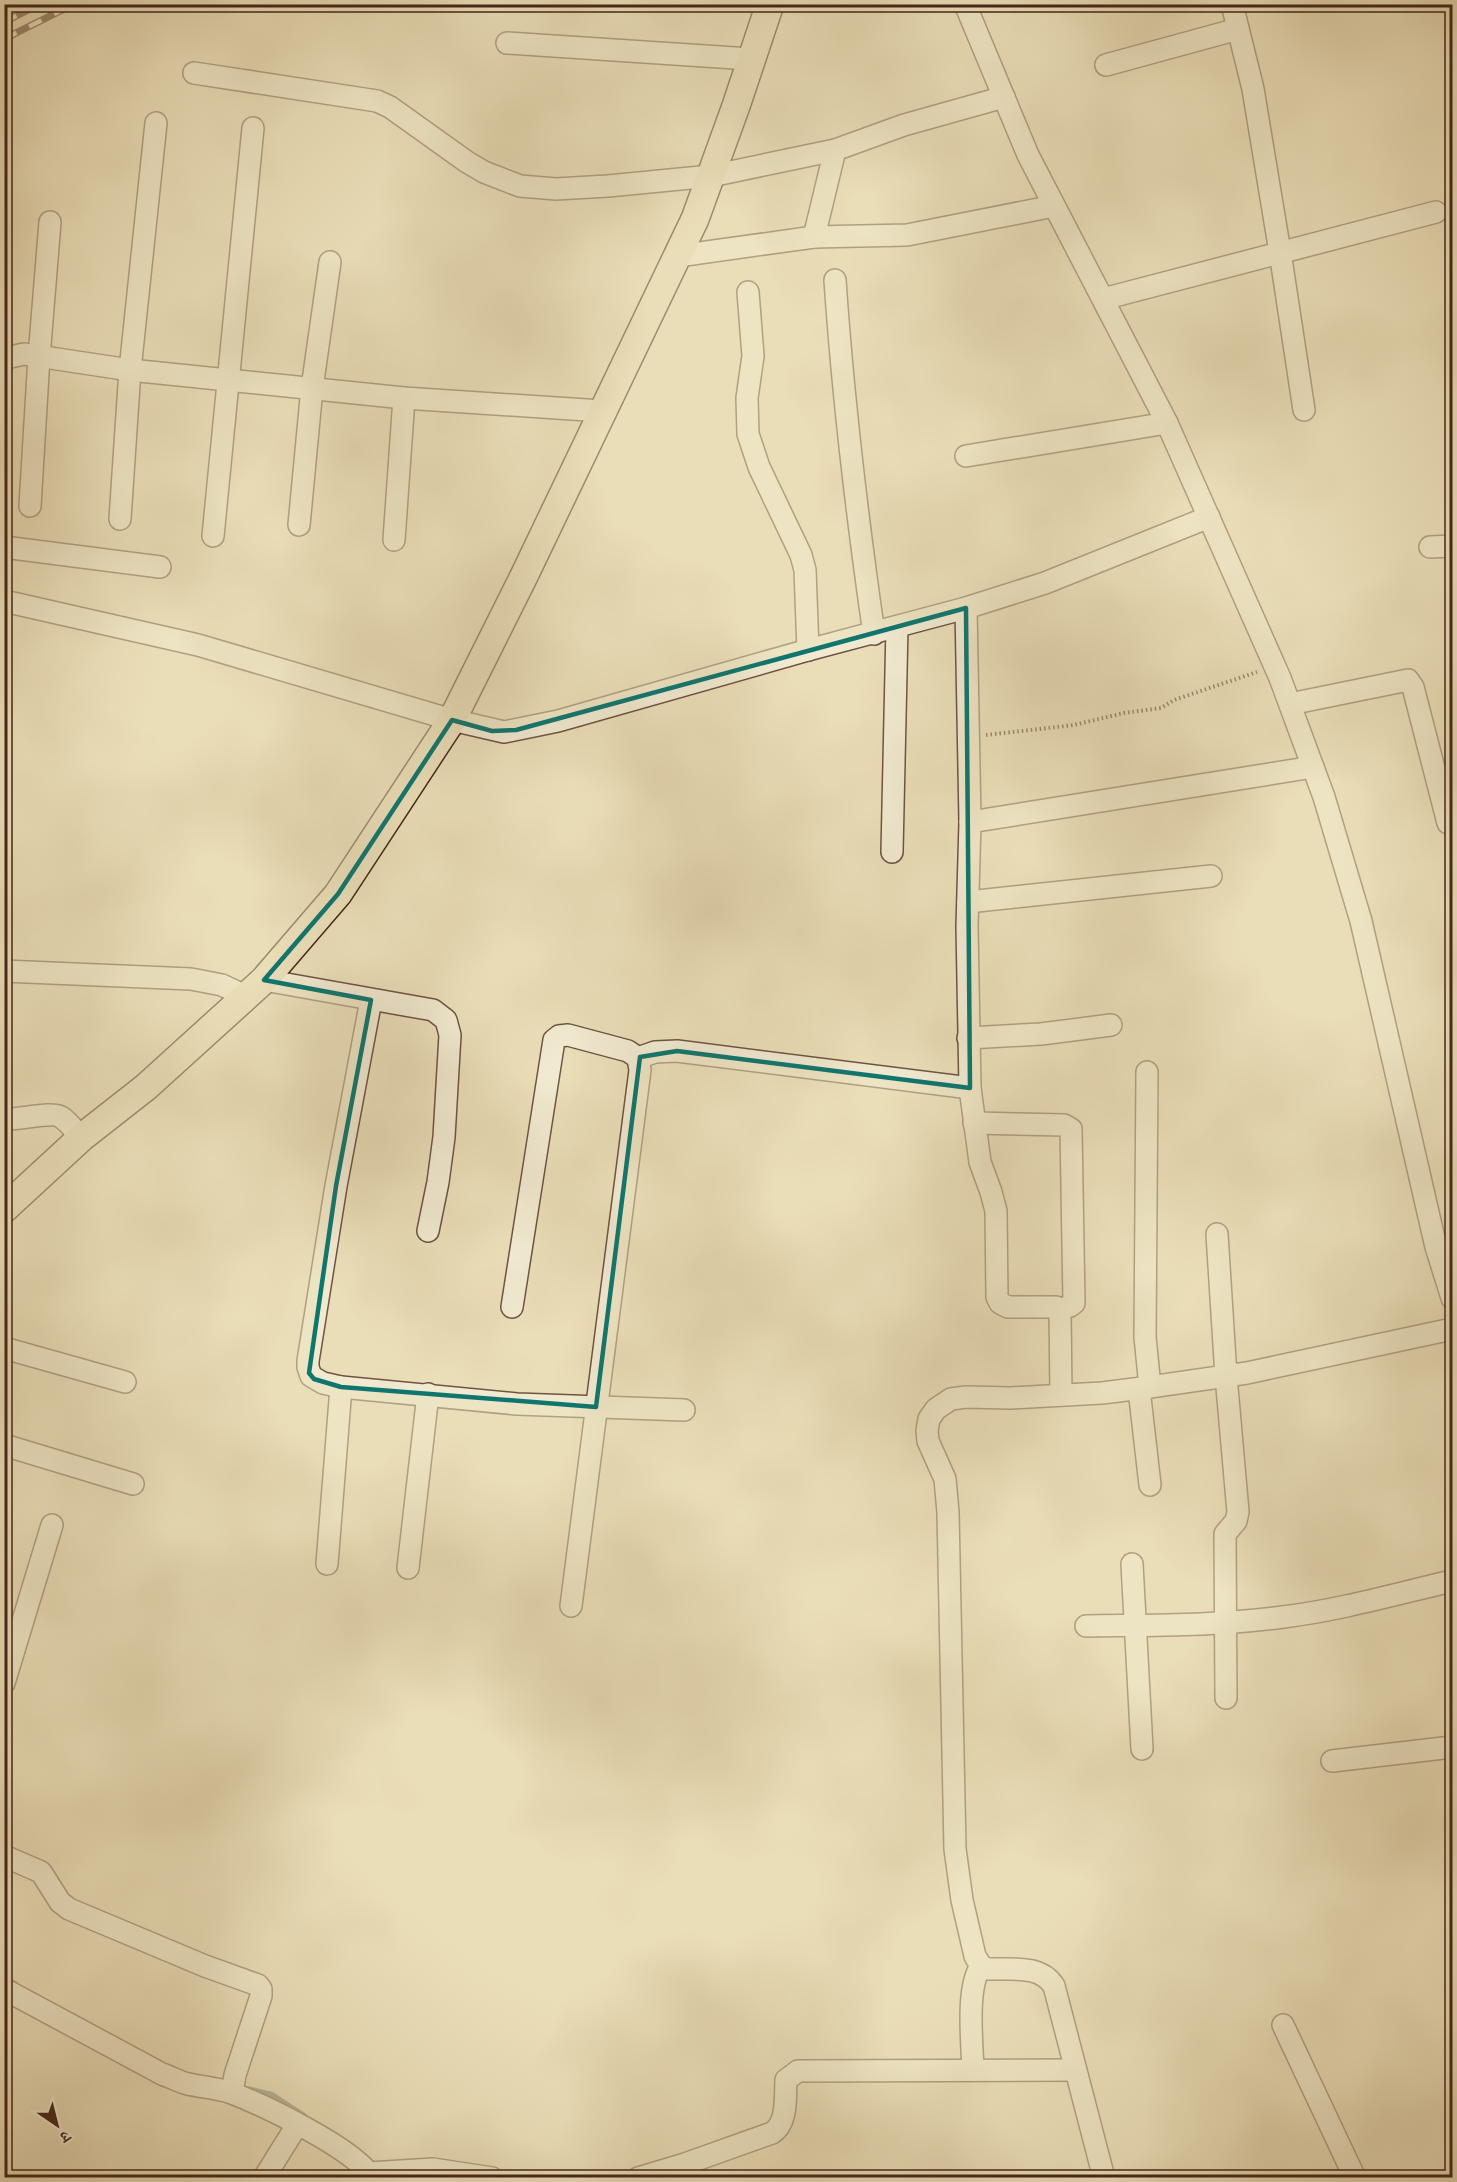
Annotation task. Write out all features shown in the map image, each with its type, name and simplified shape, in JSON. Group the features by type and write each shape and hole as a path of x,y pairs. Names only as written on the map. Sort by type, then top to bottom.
{"main road":[{"path":"4,1209 81,1138 146,1087 255,988 338,894 452,720 524,576 695,219 770,4"}],"street":[{"path":"965,4 1028,155 1167,423 1275,665 1290,704 1313,767 1361,921 1436,1247 1452,1298"},
{"path":"1232,4 1253,89 1304,410"},
{"path":"1106,65 1238,29"},
{"path":"507,43 750,59"},
{"path":"194,73 376,101 397,112 467,162 501,180 520,186 556,189 711,176 835,150 904,125 1004,97"},
{"path":"120,519 130,370 156,123"},
{"path":"213,536 253,128"},
{"path":"814,237 835,150"},
{"path":"678,256 814,237 907,235 1054,206"},
{"path":"1103,299 1436,212"},
{"path":"30,506 50,222"},
{"path":"299,525 312,388 330,262"},
{"path":"835,280 842,386 874,634"},
{"path":"748,291 753,349 747,398 748,434 759,467 801,555 805,570 808,650"},
{"path":"4,360 15,355 39,357 130,370 404,398 602,411"},
{"path":"394,540 404,398"},
{"path":"966,456 1167,423"},
{"path":"4,601 198,645 452,720 492,730 516,730 558,721 966,608 1045,583 1209,517"},
{"path":"1430,548 1452,546"},
{"path":"4,547 160,567"},
{"path":"966,608 970,822 969,1038 970,1088 974,1123 980,1162 996,1211 998,1299 1008,1307 1056,1307 1059,1310"},
{"path":"892,852 897,627"},
{"path":"1290,704 1408,680 1413,687 1448,823"},
{"path":"970,822 1313,767"},
{"path":"968,902 1211,876"},
{"path":"4,971 191,979 222,985 371,1000 434,1010 442,1015 449,1027 444,1137 428,1230"},
{"path":"371,1000 336,1186 308,1361 309,1373 314,1379 341,1387 517,1404 684,1410"},
{"path":"969,1038 1041,1034 1111,1025"},
{"path":"512,1307 554,1040 563,1034 628,1051 638,1058 640,1070 571,1606"},
{"path":"638,1058 655,1052 678,1051 970,1088"},
{"path":"1147,1072 1145,1388 1149,1485"},
{"path":"4,1119 21,1120 55,1114 64,1119 81,1138"},
{"path":"974,1123 1064,1125 1071,1129 1074,1303 1059,1310"},
{"path":"1217,1234 1238,1512 1236,1521 1225,1534 1226,1698"},
{"path":"1059,1310 1061,1395"},
{"path":"1104,2178 1057,1996 1049,1979 1044,1974 1035,1971 988,1969 981,1965 975,1956 957,1868 952,1743 948,1512 945,1479 928,1441 929,1419 936,1409 951,1399 966,1396 1010,1398 1145,1388 1247,1373 1452,1329"},
{"path":"4,1348 125,1382"},
{"path":"327,1564 341,1387"},
{"path":"408,1568 428,1394"},
{"path":"4,1445 133,1484"},
{"path":"4,1683 52,1525"},
{"path":"1132,1564 1142,1749"},
{"path":"1086,1626 1136,1626 1281,1618 1452,1581"},
{"path":"1332,1761 1452,1747"},
{"path":"4,1856 41,1872 60,1902 69,1909 205,1966 258,1985 261,1995 233,2085"},
{"path":"973,2070 972,1995 976,1973 981,1965"},
{"path":"4,1989 162,2074 187,2084 233,2085 378,2173 433,2169 492,2178"},
{"path":"1283,2025 1355,2178"},
{"path":"638,2178 685,2164 778,2129 783,2121 786,2080 798,2072 1075,2070"},
{"path":"264,2178 297,2125"}],"path":[{"path":"969,736 1074,725 1124,713 1161,708 1174,700 1275,665"}],"highlighted area":[{"path":"966,608 970,1088 677,1051 640,1057 596,1407 341,1387 314,1379 309,1373 336,1186 371,1000 264,980 338,894 452,720 492,731 516,730"}],"waterway":[{"path":"4,1978 15,1984"},
{"path":"247,2089 272,2095 304,2116"}],"railway":[{"path":"4,22 40,4"},
{"path":"4,39 74,4"}]}
